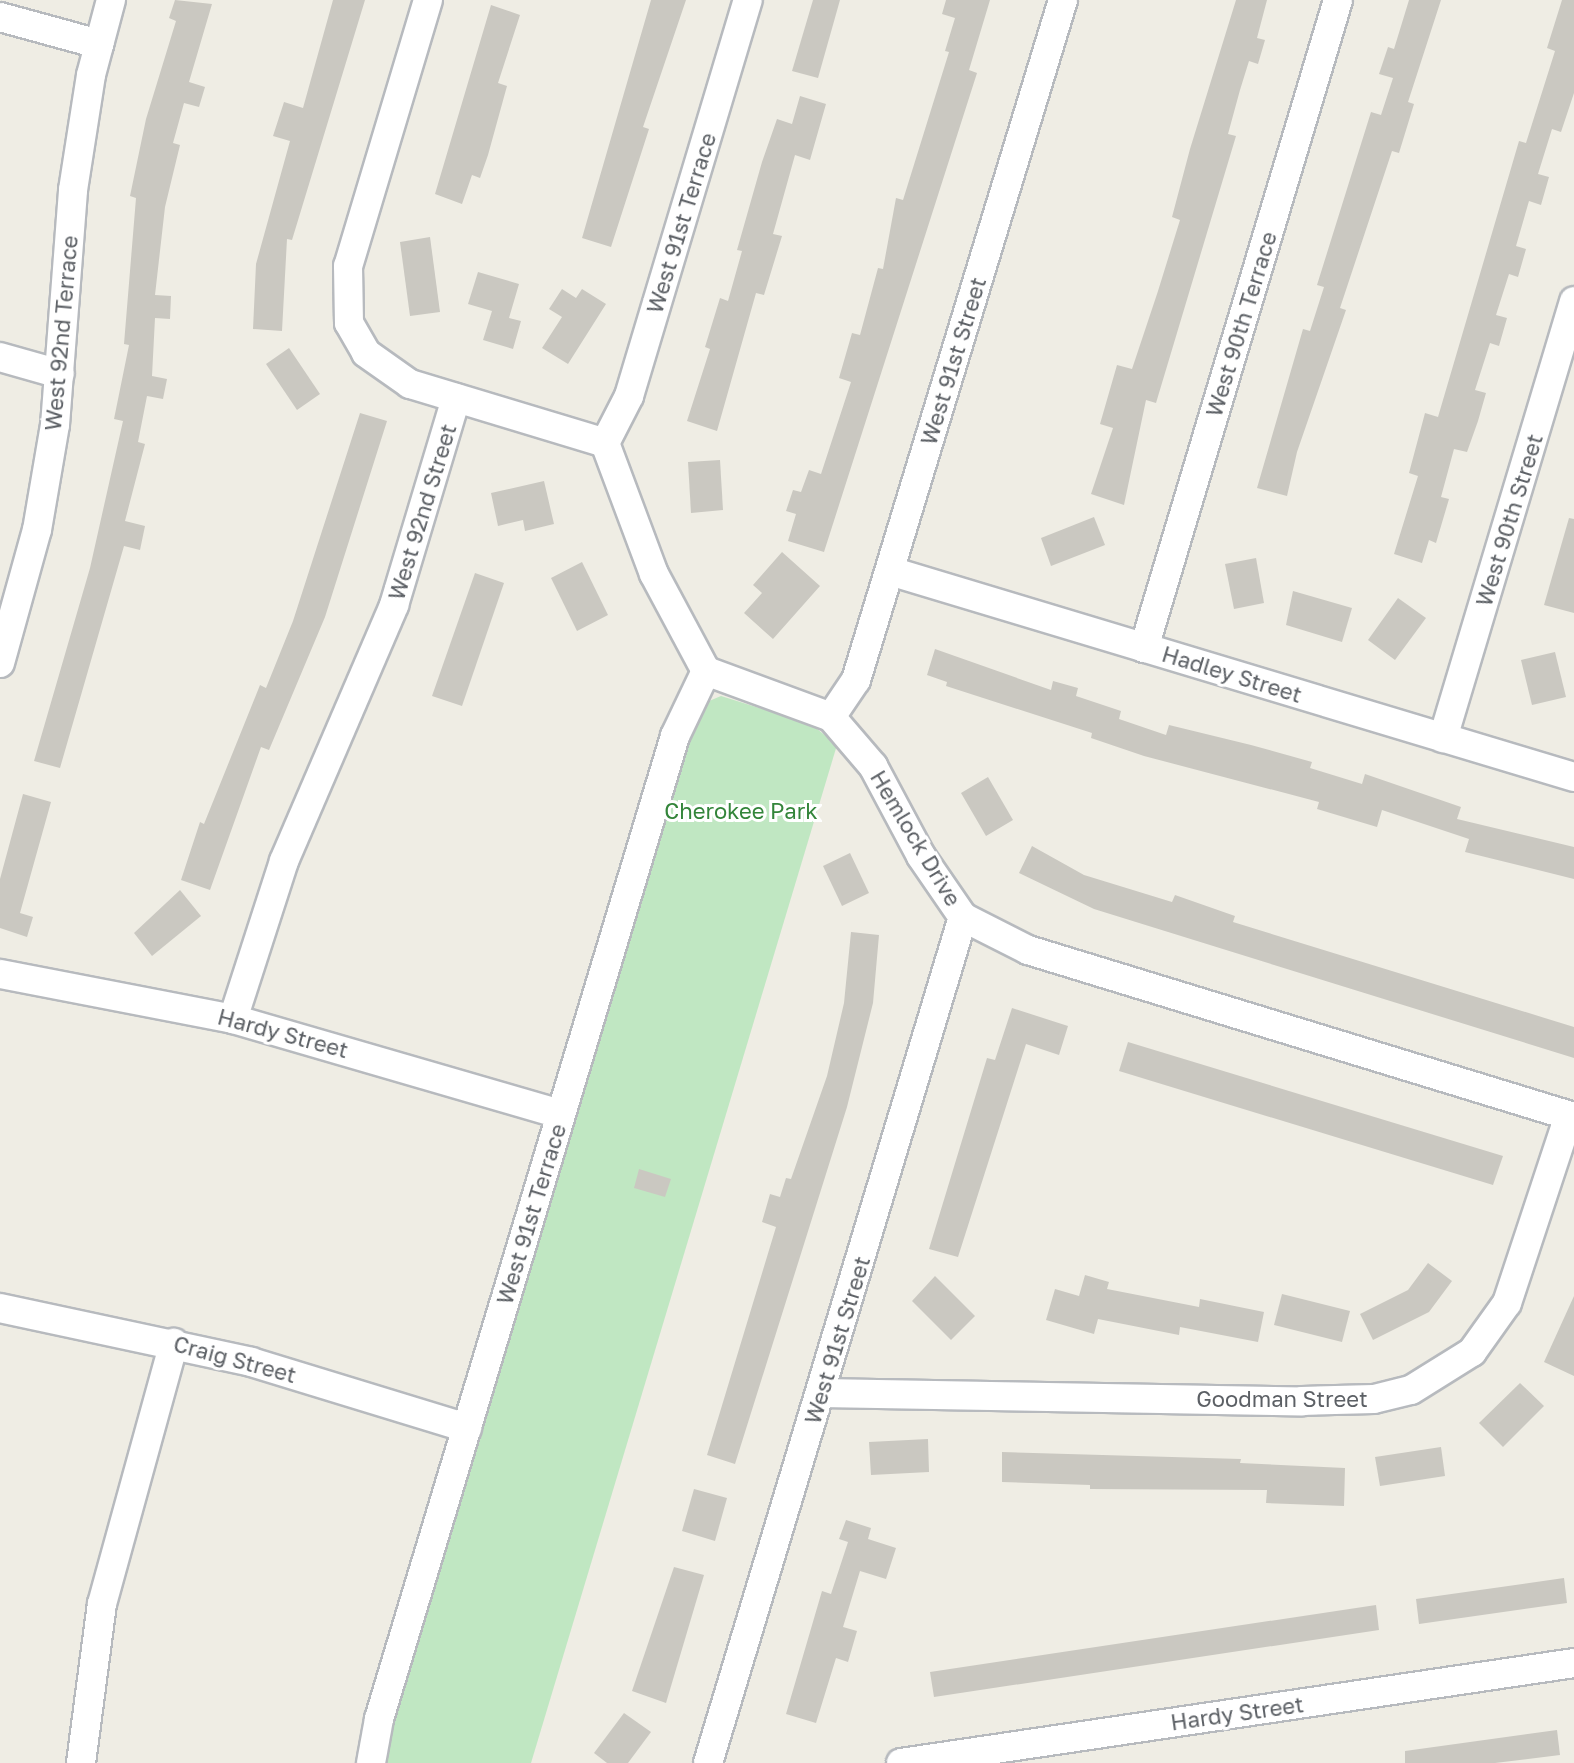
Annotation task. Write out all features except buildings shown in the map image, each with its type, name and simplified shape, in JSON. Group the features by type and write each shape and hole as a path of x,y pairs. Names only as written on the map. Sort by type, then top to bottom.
{"street":[{"name":"West 92nd Terrace","path":"0,663 37,530 60,374 73,190 99,44 111,0"},
{"name":"West 92nd Street","path":"233,1019 284,861 394,605 456,398 410,384 366,353 349,323 345,292 348,266 428,0"},
{"name":"West 91st Terrace","path":"605,443 629,396 748,0"},
{"name":"West 91st Street","path":"831,717 856,680 1063,0"},
{"name":"West 90th Terrace","path":"1144,648 1338,0"},
{"path":"0,17 99,44"},
{"name":"West 90th Street","path":"1443,738 1574,301"},
{"path":"0,357 60,374"},
{"path":"456,398 605,443 654,574 706,671"},
{"name":"Hadley Street","path":"890,571 1574,777"},
{"name":"West 91st Terrace","path":"371,1763 379,1719 675,736 706,671"},
{"name":"Hemlock Drive","path":"706,671 831,717 873,766 921,856 963,917 1028,950 1572,1116"},
{"name":"West 91st Street","path":"708,1763 963,917"},
{"name":"Hardy Street","path":"0,974 233,1019 561,1114"},
{"name":"Goodman Street","path":"821,1393 1302,1401 1374,1399 1411,1390 1472,1352 1507,1303 1572,1116"},
{"name":"Craig Street","path":"0,1308 174,1343 467,1428"},
{"path":"81,1763 102,1604 174,1343"},
{"name":"Hardy Street","path":"901,1763 1574,1663"}],"green space":[{"name":"Cherokee Park","path":"721,696 811,724 837,745 531,1763 385,1763 392,1721 681,759 702,704"}]}
